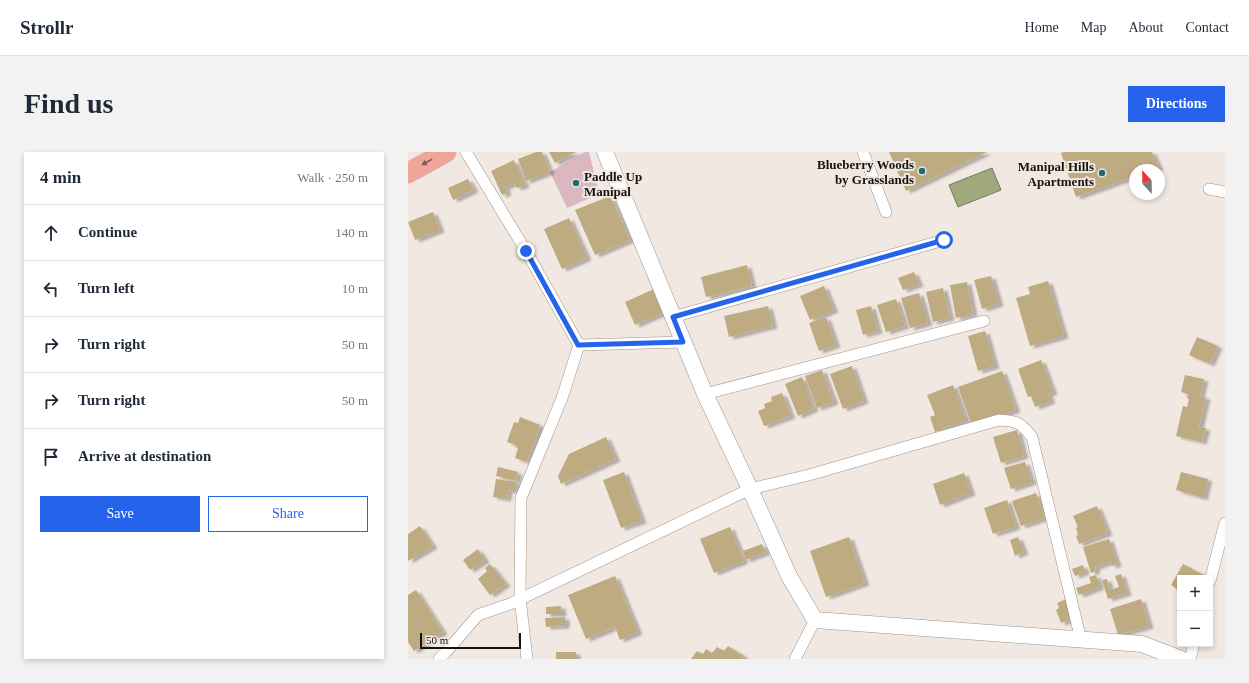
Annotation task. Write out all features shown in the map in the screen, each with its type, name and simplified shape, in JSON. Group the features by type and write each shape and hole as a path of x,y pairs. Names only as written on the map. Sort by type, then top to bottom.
{"highway":[{"path":"408,173 446,152"}],"street":[{"path":"466,152 526,251 578,345 562,398 521,498 520,598 527,659"},
{"path":"605,152 705,394 789,576 814,620"},
{"path":"863,152 886,212"},
{"path":"1209,189 1225,192"},
{"path":"673,317 944,240"},
{"path":"705,394 984,321"},
{"path":"578,345 683,342"},
{"path":"439,659 478,614 510,604 750,489 809,475 999,420 1013,421 1023,426 1032,437 1081,640"},
{"path":"1212,575 1225,523"},
{"path":"814,620 1142,644 1181,659"},
{"path":"795,659 814,620"},
{"path":"1190,659 1193,647"}],"shaded area":[{"name":"Paddle Up Manipal","path":"585,152 589,152 599,194 567,208 550,172"},
{"path":"992,168 1001,190 958,207 949,185"}],"building":[{"path":"536,152 542,152 550,172 526,181 518,159"},
{"path":"549,152 576,152 555,163"},
{"name":"Blueberry Woods by Grasslands","path":"889,152 987,152 906,191"},
{"name":"Manipal Hills Apartments","path":"1152,152 1157,164 1129,164 1129,178 1076,197 1061,153"},
{"path":"514,160 525,185 517,188 514,183 505,187 507,193 502,195 491,171"},
{"path":"468,179 474,190 453,200 448,188"},
{"path":"610,196 630,240 595,255 575,210"},
{"path":"433,212 440,230 415,240 408,222"},
{"path":"569,218 587,258 562,269 544,229"},
{"path":"747,265 752,286 706,297 701,277"},
{"path":"914,272 919,284 903,290 898,278"},
{"path":"991,276 999,304 982,309 974,280"},
{"path":"1048,281 1064,336 1030,346 1016,298 1030,294 1028,287"},
{"path":"967,282 973,314 956,318 950,285"},
{"path":"824,286 834,310 810,320 800,296"},
{"path":"943,288 950,318 933,322 926,292"},
{"path":"654,289 665,312 635,325 625,302"},
{"path":"919,293 928,323 910,328 901,298"},
{"path":"896,299 905,326 886,332 877,305"},
{"path":"768,306 773,326 729,337 724,316"},
{"path":"871,306 878,331 863,335 856,310"},
{"path":"826,317 836,345 819,351 809,323"},
{"path":"985,331 995,366 978,371 968,336"},
{"path":"1197,337 1218,346 1210,364 1189,355"},
{"path":"1041,360 1053,392 1048,394 1051,401 1035,407 1031,396 1028,397 1018,369"},
{"path":"852,366 864,401 843,409 830,374"},
{"path":"822,370 834,402 817,408 805,376"},
{"path":"1002,371 1016,410 972,426 958,387"},
{"path":"1185,375 1204,379 1200,396 1206,397 1199,427 1206,428 1202,442 1176,436 1183,406 1187,407 1189,399 1187,398 1188,394 1181,392"},
{"path":"802,377 814,409 798,416 785,384"},
{"path":"953,385 966,420 935,432 930,417 935,415 927,395"},
{"path":"782,393 791,416 764,426 758,411 765,408 764,404 772,401 771,397"},
{"path":"520,417 540,425 527,462 515,458 518,448 515,447 516,445 507,442 514,422 518,423"},
{"path":"1017,430 1024,456 1001,463 993,437"},
{"path":"606,437 616,459 561,484 558,476 569,454"},
{"path":"1025,462 1032,482 1011,489 1004,468"},
{"path":"498,467 518,472 516,481 496,476"},
{"path":"624,472 642,521 621,528 603,480"},
{"path":"1181,472 1208,479 1203,498 1176,490"},
{"path":"964,473 971,493 940,505 933,484"},
{"path":"496,479 517,482 516,491 508,490 507,499 493,497"},
{"path":"1036,493 1045,518 1021,526 1012,501"},
{"path":"1007,500 1016,527 993,534 984,508"},
{"path":"1097,506 1108,533 1079,544 1076,536 1078,535 1076,528 1078,527 1073,516"},
{"path":"420,526 433,546 408,561 408,534"},
{"path":"730,527 744,561 714,573 700,539"},
{"path":"849,537 865,583 826,597 810,551"},
{"path":"1018,537 1024,552 1015,556 1010,540"},
{"path":"1109,539 1117,564 1112,566 1110,562 1095,567 1096,571 1091,573 1083,547"},
{"path":"762,544 766,552 746,560 743,551"},
{"path":"478,549 485,560 470,570 463,560"},
{"path":"490,564 506,584 490,595 478,579 487,571 485,568"},
{"path":"1183,564 1204,575 1177,575 1177,589 1171,585"},
{"path":"1083,565 1085,572 1075,576 1072,569"},
{"path":"1121,574 1127,593 1108,599 1102,580 1107,579 1110,590 1119,587 1115,576"},
{"path":"1096,575 1100,587 1079,595 1076,588 1091,583 1089,577"},
{"path":"615,576 638,632 620,640 615,627 586,639 568,595"},
{"path":"416,590 443,632 414,651 408,642 408,595"},
{"path":"1066,599 1073,619 1061,623 1056,610 1059,608 1057,603"},
{"path":"1141,599 1149,626 1118,635 1110,609"},
{"path":"561,606 562,614 546,614 546,607"},
{"path":"565,617 565,626 546,627 545,618"},
{"path":"728,646 744,656 742,659 691,659 697,651 703,654 706,649 712,653 717,647 724,651"},
{"path":"556,652 576,652 576,659 556,659"}],"place":[{"name":"Blueberry Woods by Grasslands","path":"922,171"},
{"name":"Manipal Hills Apartments","path":"1102,173"},
{"name":"Paddle Up Manipal","path":"576,183"}],"route":[{"path":"526,251 578,345 683,342 673,317 944,240"}]}
